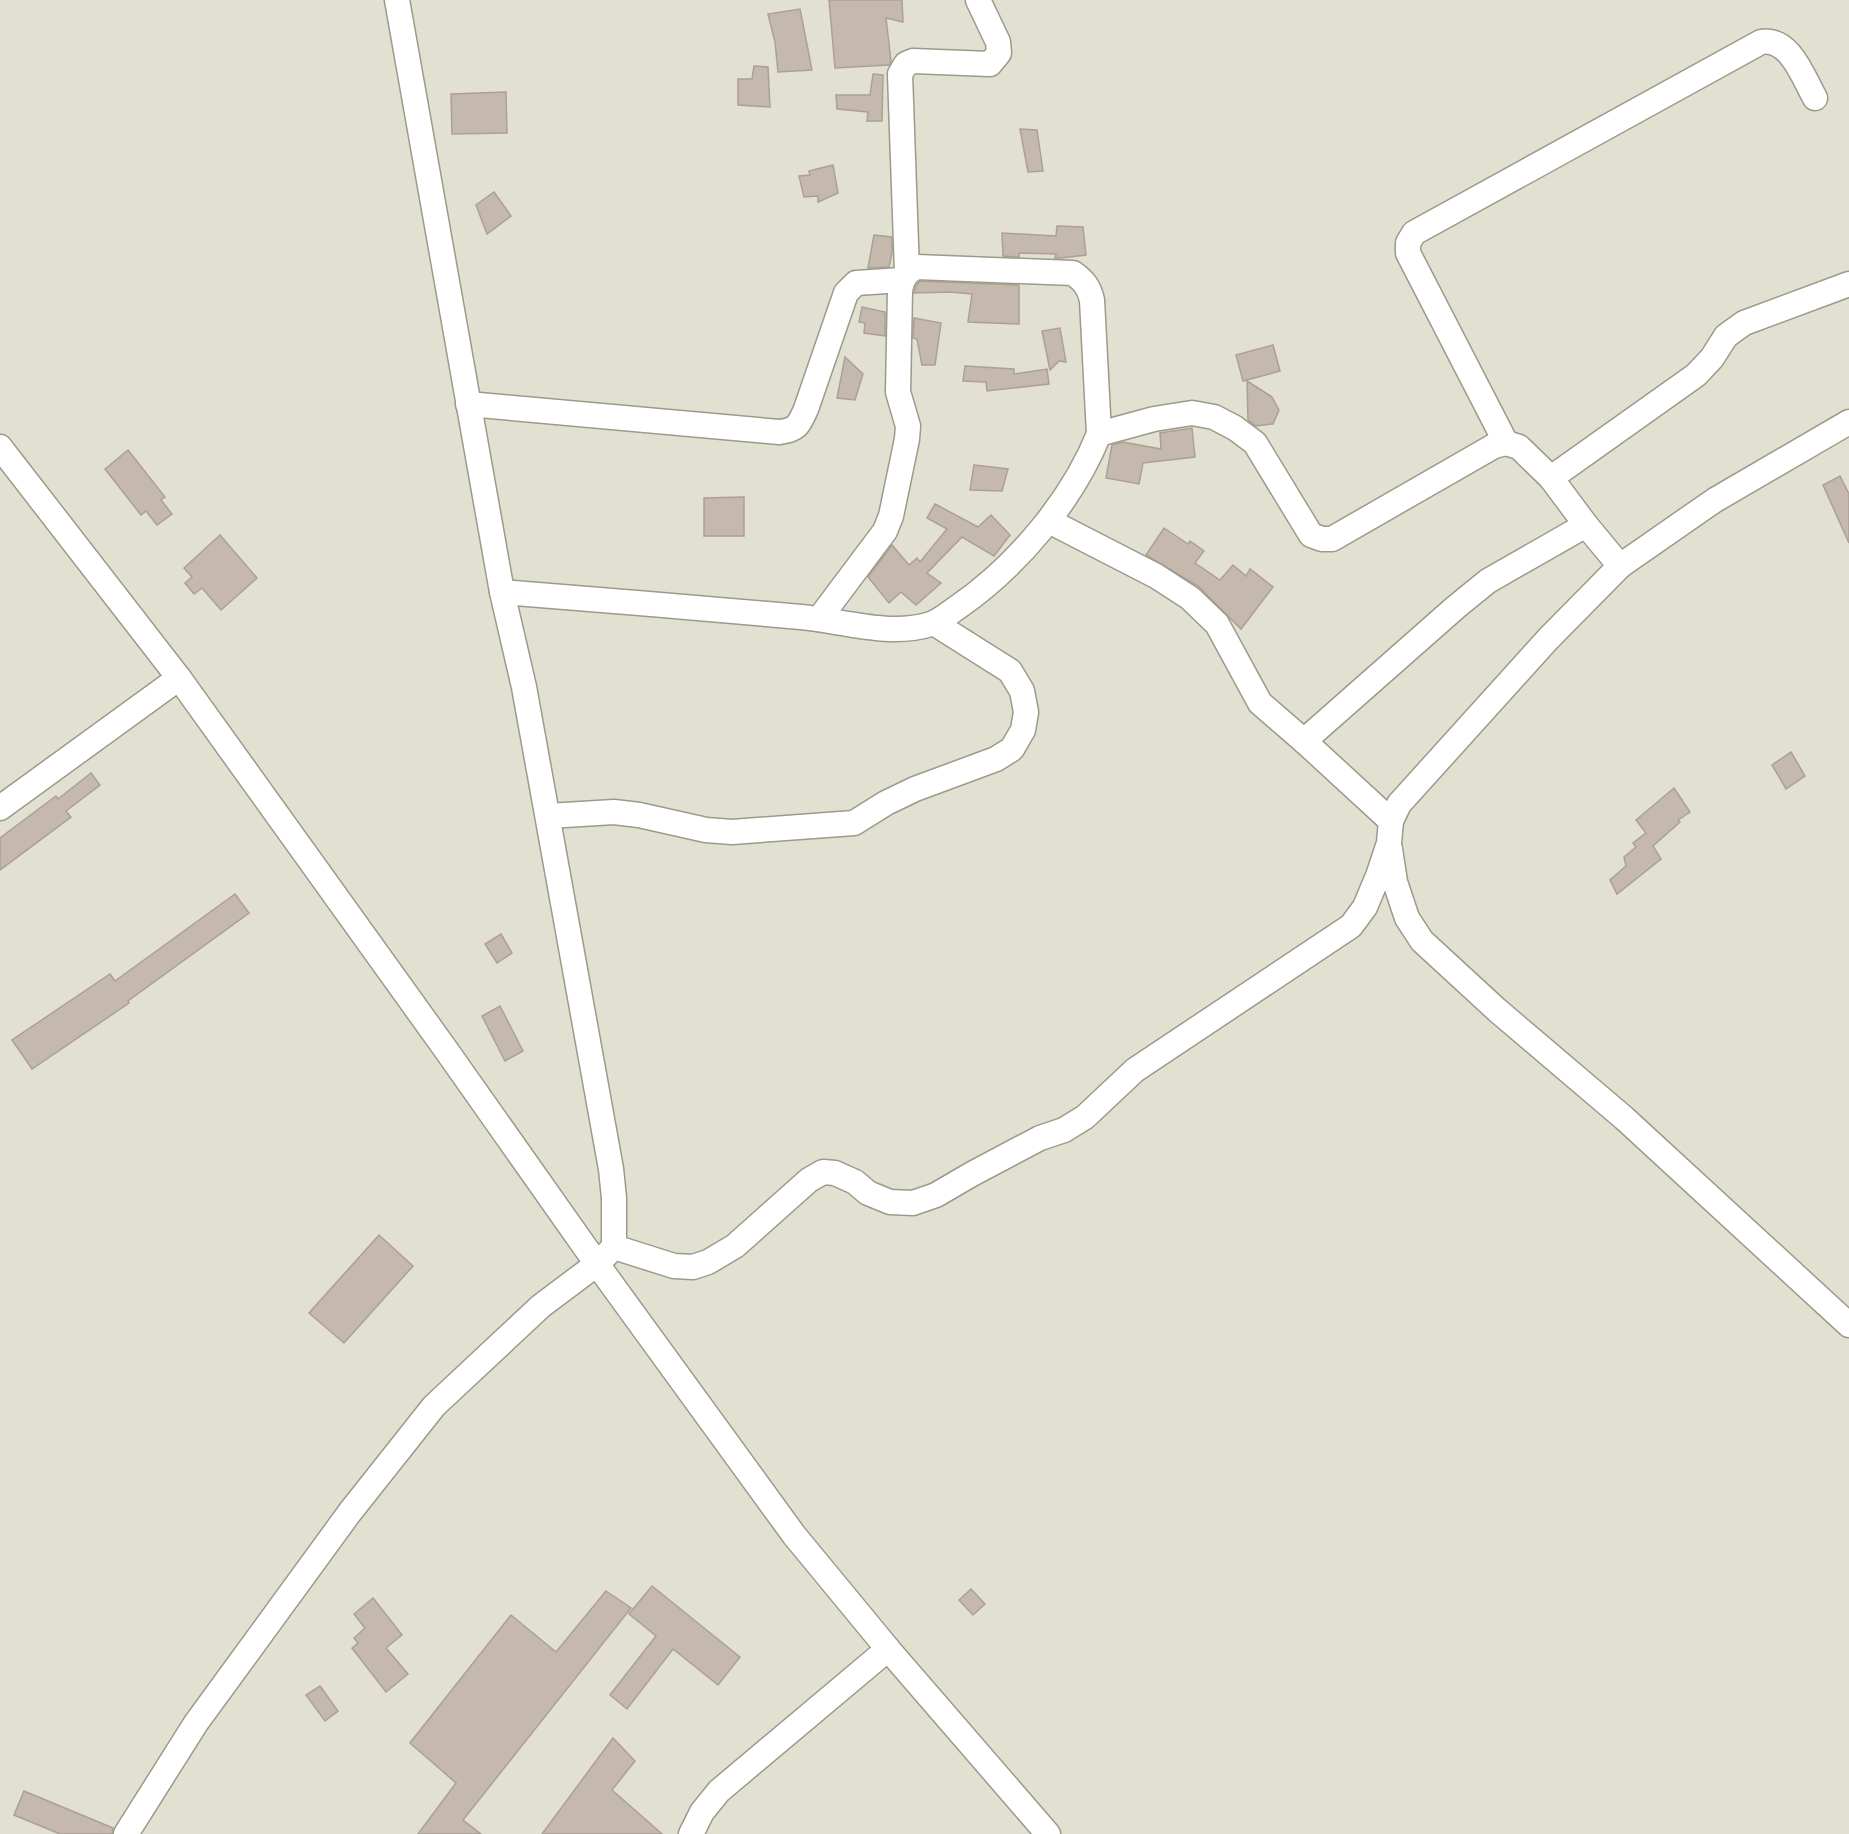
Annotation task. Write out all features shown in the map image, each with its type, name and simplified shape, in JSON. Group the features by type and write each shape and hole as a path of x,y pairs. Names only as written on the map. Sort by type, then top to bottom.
{"street":[{"path":"126,1834 196,1723 350,1512 434,1406 541,1306 597,1264 614,1247 614,1197 611,1168 524,687 502,592 397,0"},
{"path":"819,619 885,531 891,516 907,439 908,426 898,392 900,291 905,276 900,74 906,64 913,61 990,64 999,53 998,42 978,0"},
{"path":"1506,443 1408,253 1408,243 1414,233 1761,42 1770,40 1788,51 1815,98"},
{"path":"468,404 779,432 791,431 800,423 806,409 846,293 856,283 905,276 916,267 1073,273 1090,289 1092,300 1099,434 1088,460 1049,521 1030,542 977,594 934,623 913,629 892,629 819,619 502,592"},
{"path":"1551,478 1696,375 1712,358 1726,336 1744,323 1849,284"},
{"path":"1099,434 1154,419 1192,413 1214,417 1235,428 1255,443 1311,535 1322,539 1332,539 1494,446 1506,443 1519,447 1551,478 1620,566"},
{"path":"614,1247 674,1266 693,1267 708,1262 735,1246 808,1180 823,1172 835,1173 855,1182 868,1193 890,1202 913,1203 936,1195 1040,1138 1064,1130 1085,1117 1135,1070 1351,926 1365,907 1378,876 1399,804 1548,639 1620,566 1715,500 1849,422"},
{"path":"0,447 179,678 431,1028 597,1264 794,1534 888,1649 1048,1834"},
{"path":"1049,521 1156,576 1190,598 1217,624 1260,703 1304,741 1390,832 1395,882 1407,918 1422,941 1497,1010 1624,1118 1849,1325"},
{"path":"1304,741 1488,581 1586,525"},
{"path":"548,816 614,812 639,815 706,830 732,832 854,823 886,803 915,789 996,759 1012,749 1023,730 1026,712 1022,691 1010,671 934,623"},
{"path":"0,808 179,678"},
{"path":"691,1834 702,1812 719,1791 888,1649"}],"building":[{"path":"829,0 902,0 903,22 886,18 891,61 889,65 835,68"},
{"path":"800,9 812,70 778,72 775,42 768,14"},
{"path":"754,66 768,67 770,107 738,105 738,79 752,79"},
{"path":"873,74 883,75 882,121 867,121 868,112 837,109 836,95 870,95"},
{"path":"506,92 507,133 452,134 451,94"},
{"path":"1020,129 1037,130 1043,171 1028,172"},
{"path":"833,165 838,193 818,202 818,196 804,197 799,176 810,175 809,171"},
{"path":"494,192 511,216 487,234 476,205"},
{"path":"1057,226 1083,227 1086,255 1055,258 1056,254 1019,253 1019,257 1003,256 1002,233 1056,236"},
{"path":"874,235 892,237 889,267 868,268"},
{"path":"920,281 1019,285 1019,324 968,322 972,294 914,293"},
{"path":"862,307 885,312 885,336 864,333 865,323 859,322"},
{"path":"914,318 941,323 935,365 922,365 917,339 913,338"},
{"path":"1060,328 1066,362 1059,361 1050,370 1042,331"},
{"path":"1273,345 1280,371 1243,381 1236,355"},
{"path":"845,357 863,374 855,400 837,398"},
{"path":"965,366 1014,369 1014,374 1047,369 1049,384 987,391 986,382 963,381"},
{"path":"1247,381 1272,397 1279,410 1273,424 1256,426 1248,420"},
{"path":"1192,428 1195,457 1143,463 1139,484 1106,478 1112,445 1123,442 1161,449 1160,433"},
{"path":"128,450 165,497 161,500 172,514 157,525 146,511 141,515 105,469"},
{"path":"974,465 1008,469 1002,491 970,490"},
{"path":"1840,476 1849,494 1849,543 1823,485"},
{"path":"744,497 744,536 704,536 704,498"},
{"path":"935,504 978,527 991,515 1010,535 994,556 962,537 927,573 941,583 916,605 901,592 889,603 868,577 892,545 909,565 917,558 920,562 947,529 927,518"},
{"path":"1164,528 1188,544 1190,541 1204,551 1195,563 1220,580 1233,565 1246,576 1250,569 1273,587 1241,629 1198,586 1146,555"},
{"path":"220,535 257,578 221,610 202,588 194,594 185,583 192,577 184,568"},
{"path":"1791,752 1805,776 1786,789 1772,765"},
{"path":"91,773 100,785 66,811 71,817 0,870 0,838 56,796 58,799"},
{"path":"1674,788 1690,812 1678,820 1680,822 1653,846 1661,859 1617,894 1610,880 1626,866 1624,857 1636,847 1633,843 1646,833 1636,820"},
{"path":"235,894 249,913 128,1001 129,1003 32,1069 12,1040 110,974 115,981"},
{"path":"501,934 512,953 497,963 485,944"},
{"path":"500,1006 523,1051 505,1061 482,1016"},
{"path":"379,1235 413,1266 344,1343 309,1313"},
{"path":"652,1586 740,1657 718,1685 673,1649 627,1709 610,1695 656,1636 629,1614"},
{"path":"971,1589 985,1604 973,1615 959,1600"},
{"path":"606,1591 631,1608 463,1820 481,1834 418,1834 456,1783 410,1743 511,1615 556,1652"},
{"path":"373,1598 402,1635 386,1648 408,1674 386,1692 352,1648 358,1643 354,1638 365,1628 354,1614"},
{"path":"320,1686 338,1711 325,1721 306,1695"},
{"path":"613,1738 635,1761 612,1790 662,1834 542,1834"},
{"path":"24,1791 113,1828 112,1834 60,1834 14,1815"}]}
